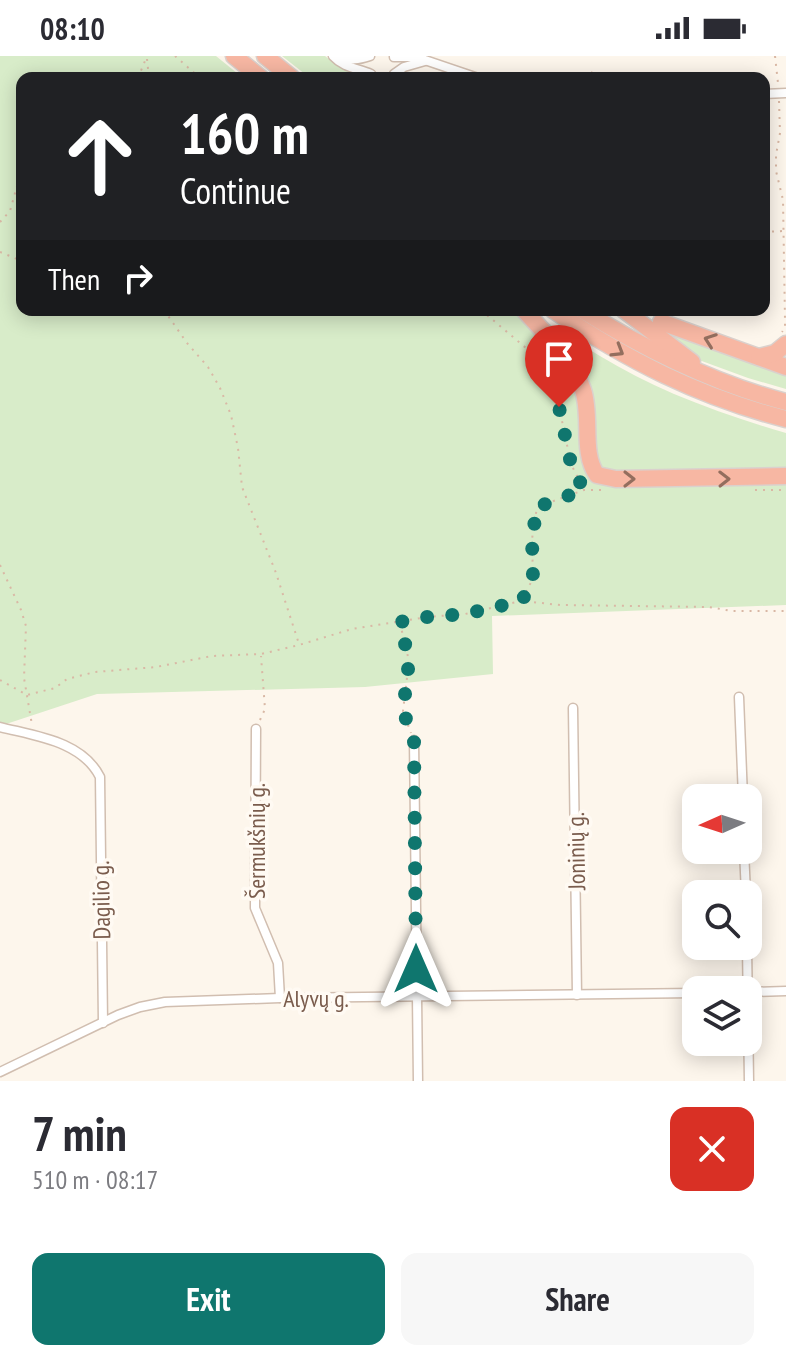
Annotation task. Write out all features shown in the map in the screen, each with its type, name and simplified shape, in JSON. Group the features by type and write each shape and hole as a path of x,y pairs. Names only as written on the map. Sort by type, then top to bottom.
{"highway":[{"path":"234,56 254,72"},
{"path":"265,56 285,72"},
{"path":"529,316 569,363 583,389 588,414 589,457 591,468 597,475 631,479 786,476"},
{"path":"563,316 634,361 691,373 786,402"},
{"path":"592,316 691,373 735,404 786,419"},
{"path":"632,316 683,357 691,373"},
{"path":"661,322 786,367"},
{"path":"759,357 769,356 783,346"}],"street":[{"path":"336,56 358,60 371,56"},
{"path":"336,56 339,62 363,72"},
{"path":"394,56 416,57 462,72"},
{"path":"397,72 425,61"},
{"path":"739,697 742,784"},
{"name":"Joninių g.","path":"573,708 577,995"},
{"path":"0,727 32,735"},
{"name":"Šermukšnių g.","path":"256,729 255,908 278,963 280,998"},
{"name":"Dagilio g.","path":"32,735 70,746 95,766 100,777 103,1023"},
{"path":"414,740 418,1081"},
{"path":"762,992 786,991"},
{"name":"Alyvų g.","path":"0,1072 140,1007 165,1002 682,993"},
{"path":"749,1056 749,1081"}],"path":[{"path":"175,56 193,72"},
{"path":"775,56 782,93 776,171 783,200 785,320 785,328 776,343 783,346"},
{"path":"0,222 10,211 16,190"},
{"path":"770,232 784,231"},
{"path":"168,316 208,367 231,415 242,487 276,573 299,645"},
{"path":"488,316 545,364 553,378 571,464 584,490"},
{"path":"522,601 533,578 532,539 537,507 584,490 599,490"},
{"path":"755,490 786,490"},
{"path":"0,565 26,626 24,678 32,735"},
{"path":"0,680 27,695 95,672 156,667 212,656 261,654 352,629 465,614 522,601 560,605 786,611"},
{"path":"400,622 409,661 403,711 414,740"},
{"path":"256,729 265,709 261,654"}],"green space":[{"path":"0,56 216,56 236,72 16,72 16,316 537,316 599,355 674,394 786,433 786,605 492,616 493,674 365,687 97,694 0,726"},
{"path":"282,56 325,56 335,64 357,72 302,72"},
{"path":"659,329 786,374 786,389 699,360"}],"route":[{"path":"416,969 414,740 403,711 409,661 400,622 465,614 522,601 533,578 532,539 537,507 584,490 571,464 559,407"}]}
